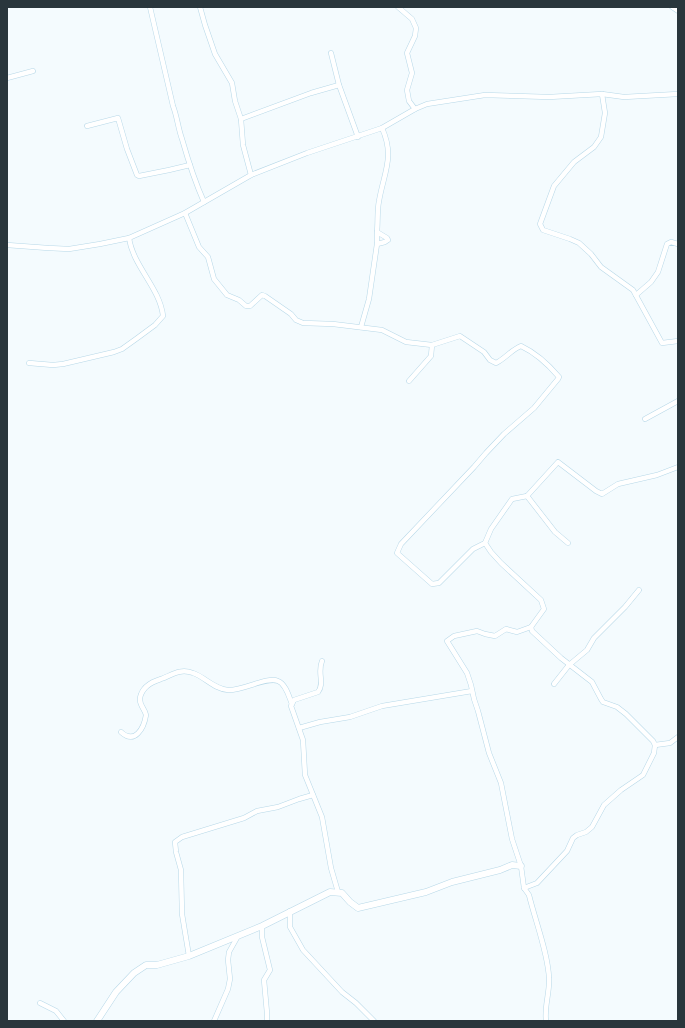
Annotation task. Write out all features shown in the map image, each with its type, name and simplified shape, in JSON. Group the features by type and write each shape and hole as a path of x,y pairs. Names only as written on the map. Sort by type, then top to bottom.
{"street":[{"path":"150,7 172,106 177,116 190,164 204,202"},
{"path":"200,7 215,54 232,83 235,101 241,119 243,144 251,175"},
{"path":"398,7 412,19 416,28 416,33 407,54 412,73 407,90 409,101 415,109"},
{"path":"672,7 678,11"},
{"path":"331,52 339,85 358,137"},
{"path":"7,78 33,71"},
{"path":"241,119 311,93 339,85"},
{"path":"602,94 605,113 601,137 594,147 574,162 554,186 540,224 543,230 579,243 601,267 627,285 636,295 662,343 678,341"},
{"path":"7,245 69,249 129,238 185,213 251,175 307,153 382,128 415,109 427,104 485,95 549,97 602,94 624,97 678,94"},
{"path":"87,126 118,118 127,149 137,175 139,176 190,164"},
{"path":"361,327 369,299 377,244 378,204 389,155 388,140 382,128"},
{"path":"185,213 199,247 208,257 214,279 227,295 239,300 246,306 250,306 262,295 291,314 296,320 304,323 323,323 382,330 406,342 432,345 460,336 484,352 490,360 496,363 505,359 513,350 521,346 530,350 544,361 559,376 534,408 504,434 401,544 397,553 432,584 439,583 473,549 485,542 491,529 512,499 527,496 558,462 602,494 618,484 678,467"},
{"path":"377,232 388,240 377,244"},
{"path":"29,363 53,365 63,364 114,352 130,344 160,320 163,316 160,302 133,253 129,238"},
{"path":"636,295 651,282 658,272 667,244 671,242 678,244"},
{"path":"409,381 431,356 432,345"},
{"path":"644,419 678,401"},
{"path":"527,496 555,532 568,543"},
{"path":"485,542 491,552 501,563 542,600 544,609 531,627 517,632 506,629 495,636 477,631 454,636 447,641 467,673 491,759 501,783 512,840 521,866 524,888 529,894 545,955 549,977 548,1002 545,1014 546,1021"},
{"path":"554,684 569,665 587,650 594,638 625,607 639,590"},
{"path":"524,888 537,883 567,851 573,838 577,834 586,832 592,827 604,805 621,790 643,775 655,749 653,741 626,714 617,707 604,702 592,682 569,665 540,639 532,631 531,627"},
{"path":"292,704 294,700 318,692 322,684 320,667 322,661"},
{"path":"121,732 124,736 131,737 138,734 144,723 146,715 140,702 142,693 148,684 176,671 193,673 218,688 229,690 245,688 268,680 279,681 283,684 292,704 303,740 305,775 322,817 331,868 338,892"},
{"path":"299,728 320,722 350,717 382,706 472,691"},
{"path":"655,745 670,743 678,737"},
{"path":"189,956 182,914 181,870 176,852 176,842 182,837 244,818 257,811 278,807 313,795"},
{"path":"98,1021 116,992 134,974 146,965 157,965 189,956 262,926 330,892 344,894 350,902 358,908 426,892 452,882 500,870 512,865 519,864 521,866"},
{"path":"290,911 290,927 303,950 342,992 356,1003 374,1021"},
{"path":"262,926 262,937 270,970 264,980 268,1013 267,1021"},
{"path":"214,1021 228,989 230,980 228,960 229,952 238,936"},
{"path":"40,1003 56,1011 64,1021"}]}
